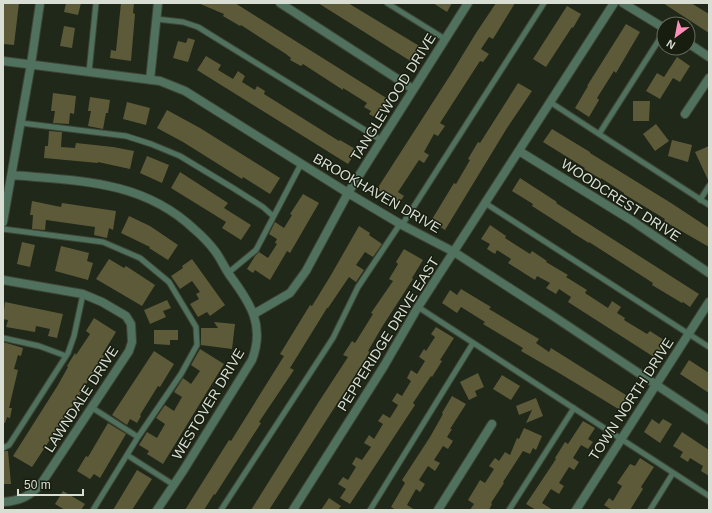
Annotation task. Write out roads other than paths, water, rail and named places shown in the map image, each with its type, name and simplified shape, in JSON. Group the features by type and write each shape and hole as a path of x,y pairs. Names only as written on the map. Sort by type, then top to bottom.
{"street":[{"path":"3,222 31,64 40,3"},
{"path":"150,80 158,3"},
{"path":"280,3 414,89"},
{"name":"TANGLEWOOD DRIVE","path":"254,314 290,293 306,271 348,193 468,3"},
{"name":"PEPPERIDGE DRIVE EAST","path":"293,510 384,366 418,308 614,3"},
{"path":"623,3 656,23"},
{"path":"696,48 709,57"},
{"name":"BROOKHAVEN DRIVE","path":"3,61 150,80 165,83 185,91 348,193 401,224 454,252 709,420"},
{"path":"685,114 709,78"},
{"name":"WOODCREST DRIVE","path":"519,150 631,220 709,273"},
{"name":"WESTOVER DRIVE","path":"12,175 99,183 139,194 173,213 194,228 214,251 254,314 257,328 257,343 252,360 157,510"},
{"name":"LAWNDALE DRIVE","path":"3,280 83,294 102,302 126,316 131,324 132,333 132,342 129,351 41,484 25,498 3,502"},
{"name":"TOWN NORTH DRIVE","path":"576,510 709,302"},
{"path":"438,510 492,424"}],"lane":[{"path":"89,72 96,3"},
{"path":"387,3 445,39"},
{"path":"221,510 333,338 358,287 401,224 544,3"},
{"path":"156,19 183,22 198,27 381,140"},
{"path":"599,134 656,45"},
{"path":"550,102 709,205"},
{"path":"21,123 126,136 151,144 180,156 263,207 274,216"},
{"path":"228,273 256,250 301,164"},
{"path":"700,200 709,186"},
{"path":"485,203 709,347"},
{"path":"3,228 103,242 140,258 169,282 196,327 197,345 181,374 138,437 93,510"},
{"path":"3,448 9,445 66,356 74,336 83,294"},
{"path":"418,308 709,496"},
{"path":"3,338 39,346 66,356"},
{"path":"370,510 473,343"},
{"path":"91,407 138,437"},
{"path":"509,510 574,408"},
{"path":"127,455 174,485"},
{"path":"650,510 673,473"}]}
